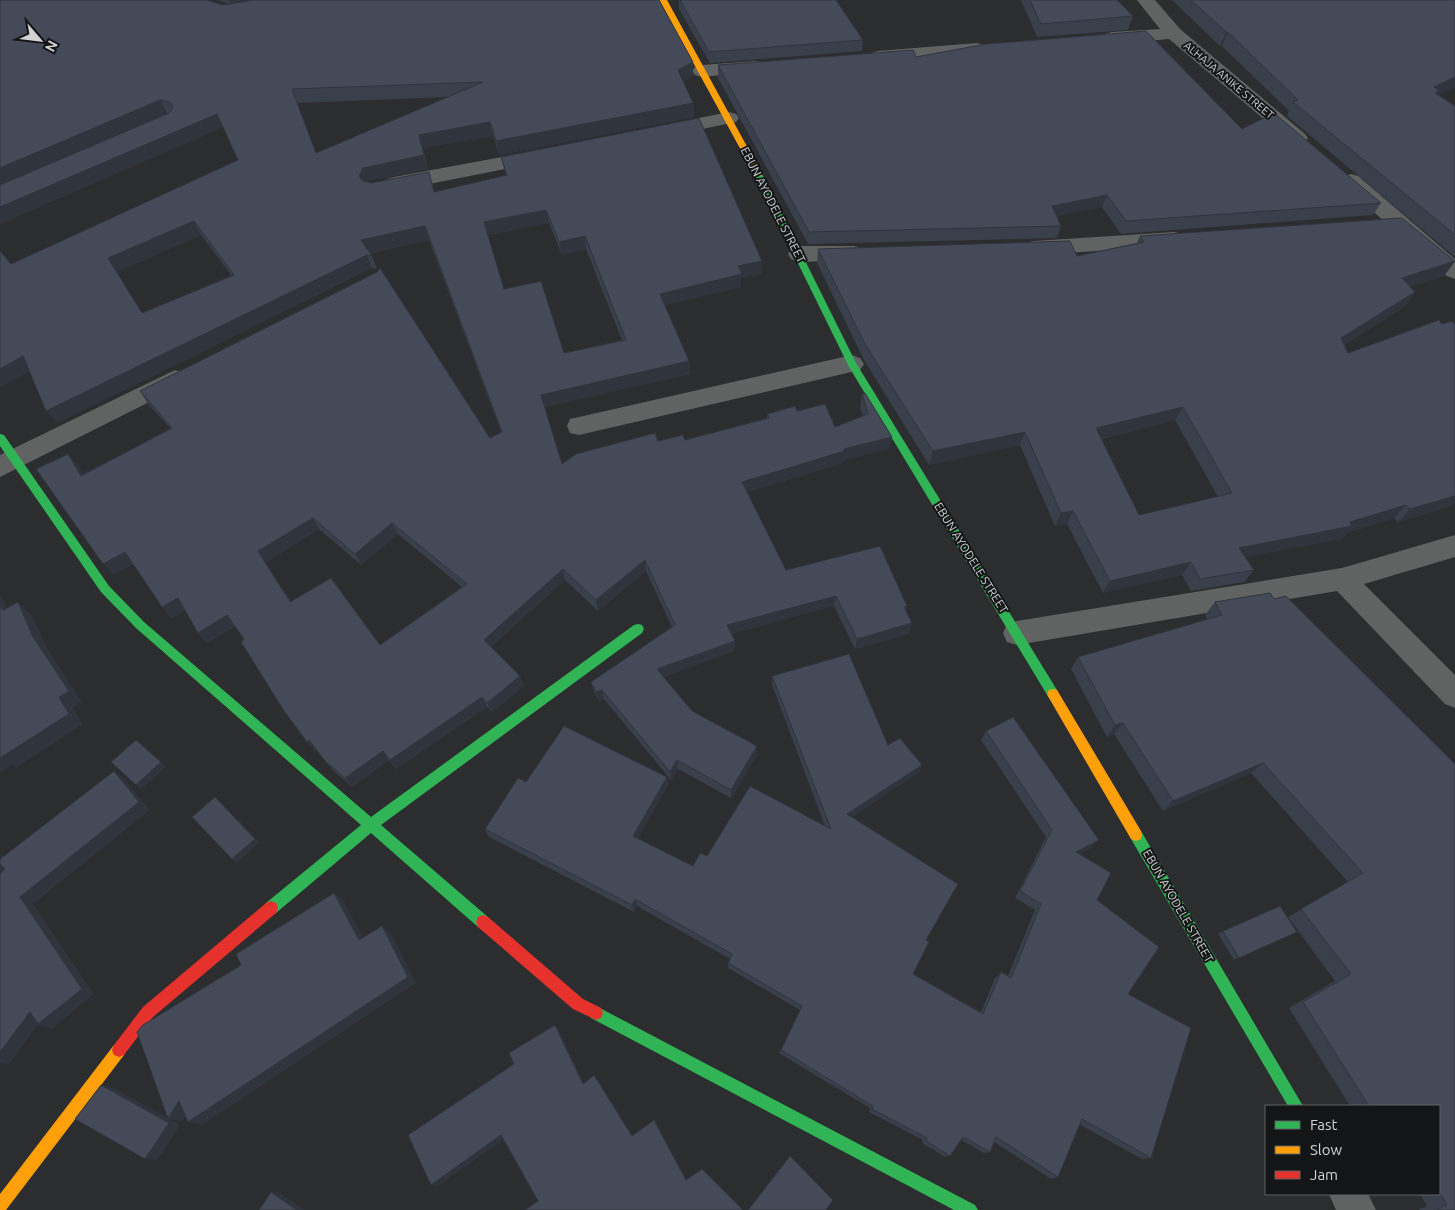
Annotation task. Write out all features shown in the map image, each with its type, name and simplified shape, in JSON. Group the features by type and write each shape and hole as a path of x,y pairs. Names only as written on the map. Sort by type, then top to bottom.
{"street":[{"name":"EBUN AYODELE STREET","path":"663,0 729,118 799,254 852,364 1017,632 1295,1105"},
{"name":"ALHAJA ANIKE STREET","path":"1146,0 1173,33 1316,153"},
{"path":"1093,39 1173,33"},
{"path":"858,58 994,48"},
{"path":"702,71 770,65"},
{"path":"643,135 729,118"},
{"path":"375,188 557,152"},
{"path":"1339,172 1455,270"},
{"path":"1370,225 1399,223"},
{"path":"1018,248 1194,238"},
{"path":"799,254 879,252"},
{"path":"579,426 852,364"},
{"path":"7,464 198,367"},
{"path":"0,438 7,464 105,589 140,625 578,1004 970,1210"},
{"path":"1017,632 1342,579 1455,546"},
{"path":"1342,579 1455,695"},
{"path":"0,1206 148,1012 371,825 638,629"},
{"path":"1348,1195 1357,1210"}],"building":[{"path":"0,0 207,0 223,5 254,0 659,0 693,62 678,70 693,103 496,141 490,122 419,135 424,155 363,168 359,176 363,181 371,183 429,172 434,192 507,175 501,157 699,118 762,261 738,266 742,274 660,294 689,361 541,395 562,464 576,454 655,433 658,441 683,435 685,440 769,418 767,414 795,406 797,411 825,404 835,427 868,414 862,394 865,393 892,437 844,449 845,451 742,482 786,570 880,546 907,606 904,607 912,623 857,639 836,596 727,625 735,641 657,669 692,711 757,746 731,790 677,760 670,772 602,690 596,692 591,682 675,625 645,560 596,600 563,569 484,640 520,676 487,703 482,697 390,760 383,751 345,778 325,761 309,740 307,742 284,711 241,642 244,639 227,615 198,633 178,598 162,607 125,552 103,564 36,469 68,454 81,476 172,428 140,391 377,272 380,268 490,438 502,432 425,226 361,240 372,256 367,255 46,411 23,356 0,369 0,251 11,264 238,160 217,114 0,207 0,185 169,113 173,107 170,102 160,100 0,168","holes":["483,82 316,153 292,89","546,210 559,242 585,236 626,340 564,353 541,281 504,289 484,222","194,221 234,275 142,313 108,258","313,518 355,554 392,523 467,584 380,645 331,578 290,602 258,551"]},
{"path":"680,0 836,0 863,40 709,52"},
{"path":"1030,0 1117,0 1133,16 1041,24"},
{"path":"1191,0 1455,0 1455,77 1434,87 1440,91 1435,93 1455,106 1455,235 1293,102 1298,100 1228,32"},
{"path":"1146,31 1242,129 1274,113 1381,203 1126,221 1107,195 1052,206 1061,226 809,232 718,65 913,50 916,57 986,44"},
{"path":"1402,218 1455,261 1402,278 1415,292 1341,338 1348,353 1439,320 1442,324 1452,321 1455,325 1455,496 1410,509 1406,505 1350,522 1352,526 1239,548 1254,570 1200,579 1191,562 1110,581 1073,511 1061,513 1025,432 933,451 866,346 818,249 1070,241 1077,256 1144,242 1140,236","holes":["1183,407 1232,493 1139,515 1096,428"]},
{"path":"1270,593 1274,599 1286,596 1455,764 1455,1210 1437,1210 1447,1205 1440,1193 1440,1105 1368,1105 1303,1002 1351,974 1301,909 1363,873 1263,763 1173,801 1123,723 1115,725 1078,657 1222,615 1215,602"},
{"path":"18,602 33,637 69,691 59,697 69,714 0,758 0,605 3,610"},
{"path":"849,654 888,745 900,738 922,765 847,814 958,884 926,940 929,942 913,974 983,1014 1001,972 1011,978 1041,904 1020,891 1052,830 986,731 1013,717 1099,840 1076,852 1111,873 1097,900 1159,947 1128,994 1191,1028 1151,1158 1082,1119 1058,1177 996,1137 990,1152 963,1137 950,1156 926,1141 927,1138 872,1109 873,1106 781,1050 802,1006 728,963 732,954 635,899 632,905 485,829 518,778 526,782 564,726 667,777 633,836 693,866 700,853 707,856 750,786 831,829 772,676"},
{"path":"136,740 161,762 136,785 111,762"},
{"path":"114,771 139,802 20,897 82,989 38,1024 30,1012 0,1052 0,874 5,869 0,864 0,859"},
{"path":"215,797 255,839 232,859 192,817"},
{"path":"334,893 359,940 382,926 408,977 188,1122 179,1101 168,1119 137,1032 143,1025 241,965 236,954"},
{"path":"1280,906 1297,932 1239,958 1223,931"},
{"path":"555,1025 583,1084 594,1075 632,1136 654,1120 686,1180 702,1169 743,1210 525,1210 538,1201 501,1135 431,1185 408,1135 514,1064 509,1053"},
{"path":"101,1085 169,1123 145,1159 75,1119"},
{"path":"790,1156 833,1200 826,1210 748,1210"},
{"path":"271,1192 297,1210 259,1210"}],"traffic: fast":[{"path":"758,174 852,364 1053,694"},
{"path":"0,438 105,589 140,625 483,922"},
{"path":"271,908 371,825 638,629"},
{"path":"1136,835 1295,1105"},
{"path":"596,1013 970,1210"}],"traffic: slow":[{"path":"663,0 758,174"},
{"path":"1053,694 1136,835"},
{"path":"0,1206 119,1050"}],"traffic: jam":[{"path":"119,1050 148,1012 271,908"},
{"path":"483,922 578,1004 596,1013"}]}
